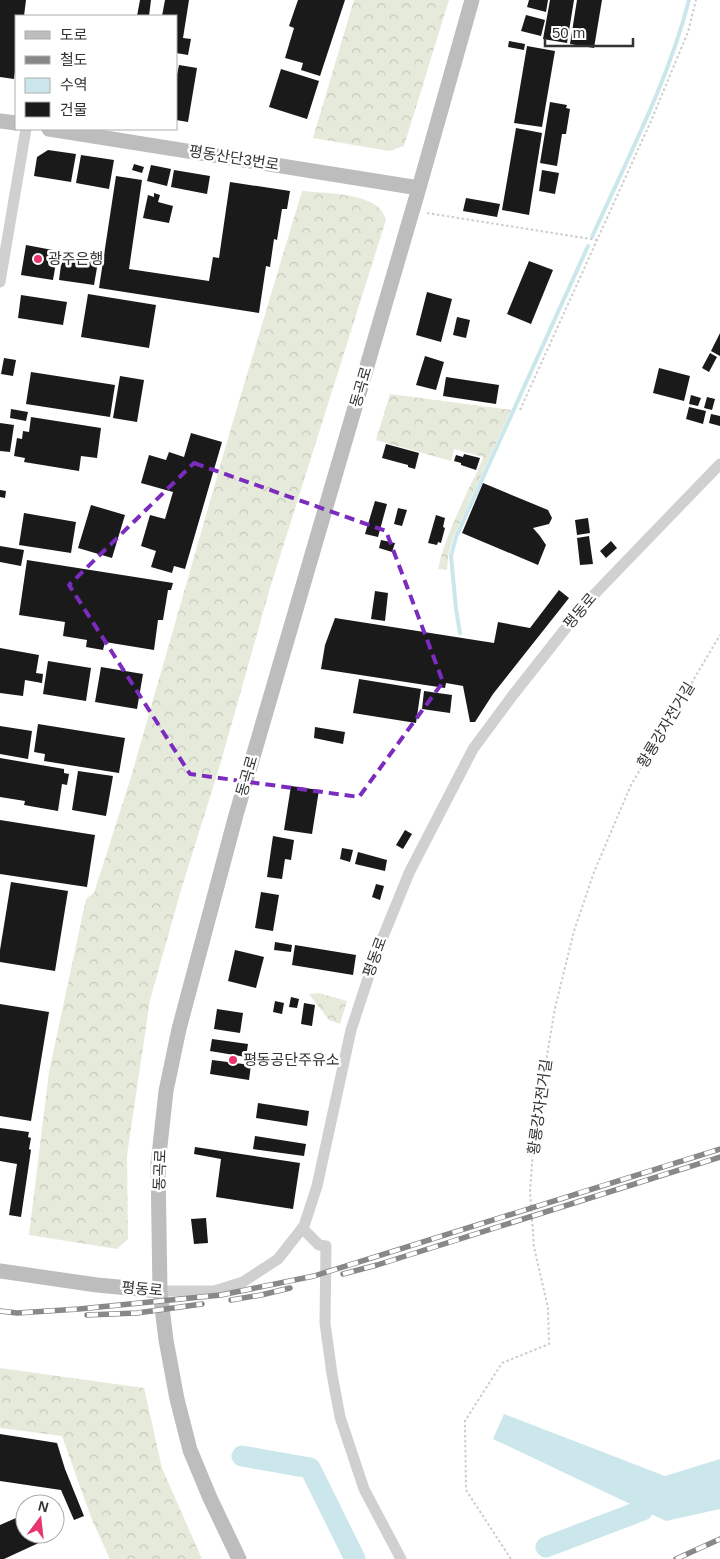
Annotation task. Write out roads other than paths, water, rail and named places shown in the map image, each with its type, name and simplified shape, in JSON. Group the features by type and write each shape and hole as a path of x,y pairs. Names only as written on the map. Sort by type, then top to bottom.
{"main road":[{"name":"동곡로","path":"239,1559 190,1450 177,1399 166,1340 160,1291 158,1164 166,1091 179,1029 236,815 472,0"},
{"path":"0,121 15,124"},
{"name":"평동산단3번로","path":"55,130 419,188"},
{"name":"평동로","path":"0,1271 97,1285 160,1291"}],"street":[{"path":"0,282 26,130"},
{"name":"평동로","path":"160,1291 214,1290 243,1282 278,1259 302,1228 317,1186 351,1030 376,954 409,873 473,749 584,605 720,464"},
{"path":"302,1228 319,1245 326,1246 325,1323 340,1416 364,1489 401,1559"}],"water":[{"path":"504,1414 665,1476 720,1459 720,1509 666,1521 493,1439"}],"waterway":[{"path":"592,237 633,149 670,61 689,0"},
{"path":"460,633 451,556 456,537 588,246"},
{"path":"242,1456 310,1468 355,1559"},
{"path":"546,1547 643,1510"}],"railway":[{"path":"0,1311 17,1313 79,1309 221,1295 314,1276 720,1149"},
{"path":"343,1274 720,1157"},
{"path":"231,1300 290,1288"},
{"path":"87,1315 137,1313 202,1304"},
{"path":"676,1559 720,1539"}],"place":[{"name":"광주은행","path":"38,259"},
{"name":"평동공단주유소","path":"233,1060"}]}
